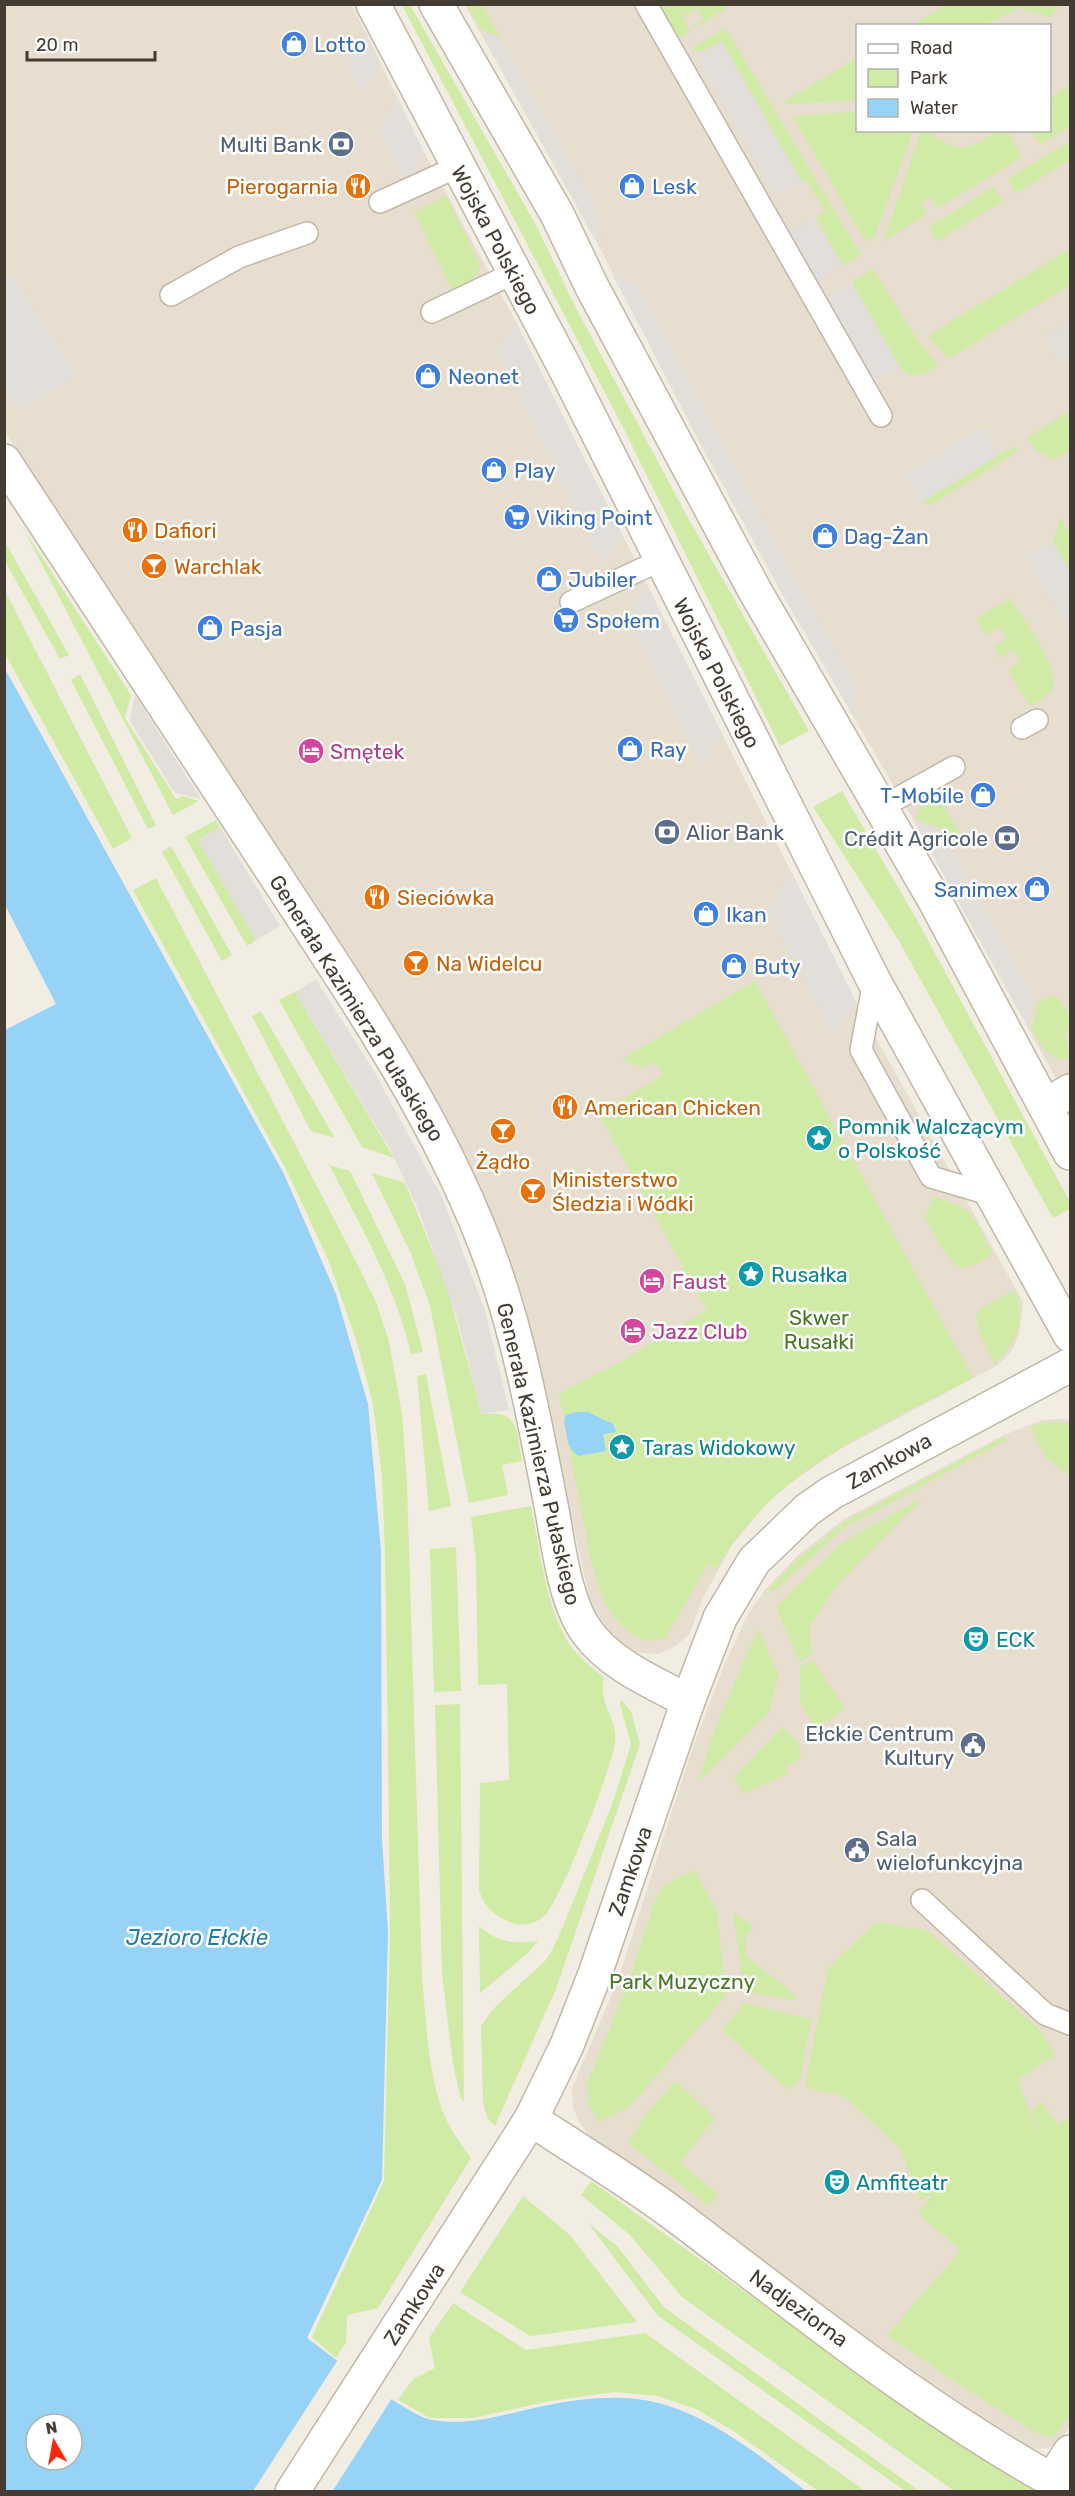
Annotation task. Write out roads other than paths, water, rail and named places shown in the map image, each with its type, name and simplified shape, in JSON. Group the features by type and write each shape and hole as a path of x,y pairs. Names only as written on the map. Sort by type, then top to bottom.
{"street":[{"name":"Wojska Polskiego","path":"373,4 661,560 873,981 1071,1335"},
{"path":"436,4 557,214 597,297 754,591 935,901 1058,1098 1071,1153"},
{"name":"Generała Kazimierza Pułaskiego","path":"4,462 144,670 396,1063 443,1148 466,1195 508,1312 562,1561 580,1623 610,1657 687,1701"},
{"name":"Zamkowa","path":"292,2492 531,2119 567,2045 595,1974 706,1650 737,1587 754,1561 807,1510 863,1474 1071,1365"},
{"name":"Nadjeziorna","path":"531,2119 676,2216 766,2285 948,2416 1061,2485"},
{"path":"1061,2485 1071,2452"}],"lane":[{"path":"646,4 881,416"},
{"path":"380,202 458,167"},
{"path":"171,295 239,258 307,232"},
{"path":"432,312 514,273"},
{"path":"571,602 661,560"},
{"path":"880,807 954,766"},
{"path":"873,981 861,1050 877,1080 932,1177 992,1195"},
{"path":"922,1900 1045,2014 1071,2024"}],"water":[{"name":"Jezioro Ełckie","path":"4,667 284,1174 336,1294 368,1404 381,1551 382,1839 388,1932 382,2180 307,2338 388,2397 432,2420 462,2422 477,2420 576,2400 617,2398 645,2400 678,2409 717,2428 806,2491 5,2491"},
{"path":"588,1412 613,1424 616,1432 603,1434 606,1451 579,1456 573,1452 568,1443 564,1421 566,1415"}],"place":[{"name":"Lotto","path":"294,44"},
{"name":"Multi Bank","path":"341,144"},
{"name":"Pierogarnia","path":"358,186"},
{"name":"Lesk","path":"632,186"},
{"name":"Neonet","path":"428,376"},
{"name":"Play","path":"494,470"},
{"name":"Viking Point","path":"517,517"},
{"name":"Dafiori","path":"135,530"},
{"name":"Dag-Żan","path":"825,536"},
{"name":"Warchlak","path":"154,566"},
{"name":"Jubiler","path":"549,579"},
{"name":"Społem","path":"566,620"},
{"name":"Pasja","path":"210,628"},
{"name":"Ray","path":"630,749"},
{"name":"Smętek","path":"311,751"},
{"name":"T-Mobile","path":"983,795"},
{"name":"Alior Bank","path":"667,832"},
{"name":"Crédit Agricole","path":"1007,838"},
{"name":"Sanimex","path":"1037,889"},
{"name":"Sieciówka","path":"377,897"},
{"name":"Ikan","path":"706,914"},
{"name":"Na Widelcu","path":"416,963"},
{"name":"Buty","path":"734,966"},
{"name":"American Chicken","path":"565,1107"},
{"name":"Żądło","path":"503,1131"},
{"name":"Pomnik Walczącym o Polskość","path":"819,1138"},
{"name":"Ministerstwo Śledzia i Wódki","path":"533,1191"},
{"name":"Rusałka","path":"751,1274"},
{"name":"Faust","path":"652,1281"},
{"name":"Jazz Club","path":"633,1331"},
{"name":"Taras Widokowy","path":"622,1447"},
{"name":"ECK","path":"976,1639"},
{"name":"Ełckie Centrum Kultury","path":"973,1745"},
{"name":"Sala wielofunkcyjna","path":"857,1850"},
{"name":"Amfiteatr","path":"837,2182"}],"park label":[{"name":"Skwer Rusałki","path":"819,1329"},
{"name":"Park Muzyczny","path":"682,1981"}]}
